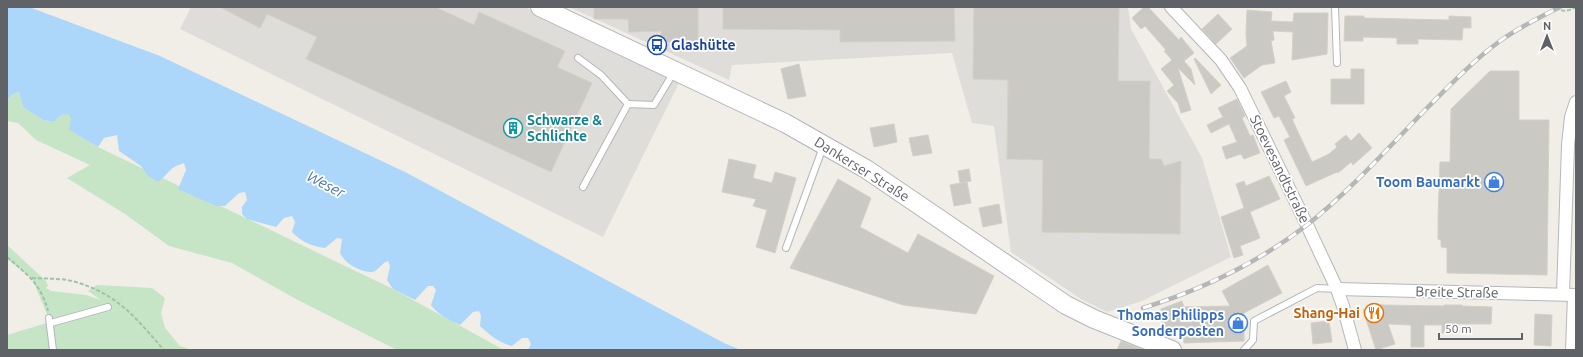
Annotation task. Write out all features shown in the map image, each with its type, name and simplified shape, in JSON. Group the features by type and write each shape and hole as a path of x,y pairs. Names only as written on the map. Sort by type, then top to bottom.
{"main road":[{"name":"Dankerser Straße","path":"540,7 785,123 824,144 866,168 1066,305 1094,319 1172,350"}],"street":[{"name":"Stoevesandtstraße","path":"1173,8 1220,60 1240,88 1304,217 1337,289 1355,350"},
{"path":"1572,350 1568,145 1571,118 1576,102"},
{"name":"Breite Straße","path":"1337,289 1571,294"}],"lane":[{"path":"1335,7 1338,64"},
{"path":"578,58 600,74 628,104 654,105 675,70"},
{"path":"582,187 628,104"},
{"path":"786,248 824,144"},
{"path":"1244,350 1253,340 1254,321 1317,288 1337,289"},
{"path":"53,350 50,320 108,307"}],"path":[{"path":"1556,7 1560,11 1567,11 1576,7"},
{"path":"7,256 32,278 46,302 50,320"}],"shaded area":[{"path":"191,7 525,7 679,83 603,237 180,29"},
{"path":"569,7 1128,7 1131,29 1202,158 1231,257 1142,301 1107,312 1081,299 1011,252 994,126 972,123 952,53 732,65 729,80"}],"green space":[{"path":"19,92 23,107 43,120 54,122 61,115 68,113 71,119 70,129 74,133 98,147 393,289 504,350 397,350 296,299 232,263 169,246 125,214 67,178 90,165 36,140 18,123 7,121 7,100 13,94"},
{"path":"7,245 46,281 48,286 46,288 51,291 86,295 101,300 88,291 97,285 152,288 165,298 161,313 165,328 180,346 192,350 7,350 7,335 50,322 32,278 7,259"}],"water":[{"name":"Weser","path":"7,7 29,7 160,56 407,173 724,343 741,350 528,350 531,344 528,338 522,338 512,346 499,341 491,335 480,326 481,316 479,311 473,312 460,325 448,319 431,305 436,290 433,286 428,286 415,300 393,289 387,280 390,266 388,261 372,272 361,270 348,263 340,253 342,239 337,238 325,248 311,245 299,238 292,232 295,222 292,216 284,218 276,227 247,219 242,214 242,207 247,200 245,192 239,193 225,206 216,206 178,189 186,170 184,163 172,169 158,182 148,176 141,166 119,151 117,135 104,138 98,147 69,129 71,119 68,114 61,115 54,122 43,120 23,107 19,92 13,94 7,100"}],"building":[{"name":"Schwarze & Schlichte","path":"220,7 435,7 474,25 479,12 565,51 557,67 592,83 551,172 306,59 317,37 267,14 260,28"},
{"path":"594,7 698,7 698,42 662,42 661,31 629,32 628,19 594,19"},
{"path":"723,7 954,7 955,41 840,42 840,30 723,29"},
{"path":"974,7 1119,7 1118,81 1150,81 1149,159 1161,159 1164,166 1181,161 1180,234 1042,232 1043,160 1007,159 1008,80 973,79"},
{"path":"1144,7 1148,7 1179,40 1181,37 1194,53 1184,61 1191,69 1195,85 1178,68 1191,110 1181,113 1178,103 1167,91 1174,85 1161,69 1172,60 1164,51 1166,50 1145,26 1141,29 1132,18"},
{"path":"1247,10 1272,12 1271,21 1293,22 1294,13 1328,13 1327,54 1292,60 1293,32 1273,31 1274,40 1271,41 1275,63 1262,65 1244,78 1230,58 1247,46"},
{"path":"1218,14 1232,29 1216,44 1202,29"},
{"path":"1345,16 1364,16 1364,18 1449,20 1449,16 1471,17 1471,28 1463,28 1462,40 1418,39 1418,44 1397,44 1397,38 1363,37 1363,41 1344,41"},
{"path":"1195,58 1221,85 1211,94 1194,59"},
{"path":"799,64 806,96 788,99 781,69"},
{"path":"1351,69 1364,69 1364,104 1331,104 1331,79 1351,79"},
{"name":"Toom Baumarkt","path":"1490,71 1519,71 1519,120 1549,120 1547,275 1447,273 1447,248 1441,247 1441,240 1438,239 1438,218 1440,162 1450,162 1451,109"},
{"path":"1286,81 1291,92 1284,96 1295,118 1292,119 1312,162 1329,154 1337,147 1335,144 1346,135 1351,141 1359,133 1372,148 1353,165 1351,162 1338,173 1337,172 1306,186 1284,140 1290,137 1279,116 1274,118 1261,92"},
{"path":"1237,99 1245,116 1242,118 1250,136 1253,135 1260,153 1244,159 1241,154 1226,159 1222,147 1237,142 1229,124 1211,133 1207,125 1223,117 1218,108"},
{"path":"894,124 897,142 874,147 870,128"},
{"path":"928,135 932,153 913,156 909,138"},
{"path":"729,159 756,165 753,178 772,183 775,172 796,178 775,253 756,247 767,210 753,206 756,199 722,192"},
{"path":"969,169 971,181 960,183 958,171"},
{"path":"1269,176 1280,199 1250,212 1260,238 1240,246 1243,255 1234,258 1221,217 1244,208 1236,184 1244,181 1246,186"},
{"path":"838,179 871,198 860,227 908,253 918,234 994,276 976,314 903,305 790,268"},
{"path":"967,182 971,203 954,206 950,185"},
{"path":"999,204 1002,223 983,227 979,208"},
{"path":"1268,265 1282,293 1244,313 1244,341 1184,343 1183,331 1163,328 1161,309 1182,301 1184,307 1230,306 1222,291"},
{"path":"1382,304 1492,307 1491,324 1451,324 1451,333 1442,333 1442,325 1424,325 1424,347 1411,347 1411,325 1388,324 1395,344 1376,350 1363,310"},
{"path":"1535,314 1552,315 1551,346 1534,345"},
{"path":"1329,321 1332,342 1313,344 1311,323"},
{"path":"1121,341 1144,350 1117,350"}],"railway":[{"path":"1143,308 1186,293 1229,274 1289,238 1323,212 1339,197 1463,72 1481,56 1514,32 1560,7"}],"place":[{"name":"Glashütte","path":"657,45"},
{"name":"Schwarze & Schlichte","path":"513,128"},
{"name":"Toom Baumarkt","path":"1494,182"},
{"name":"Shang-Hai","path":"1374,313"},
{"name":"Thomas Philipps Sonderposten","path":"1238,323"}]}
